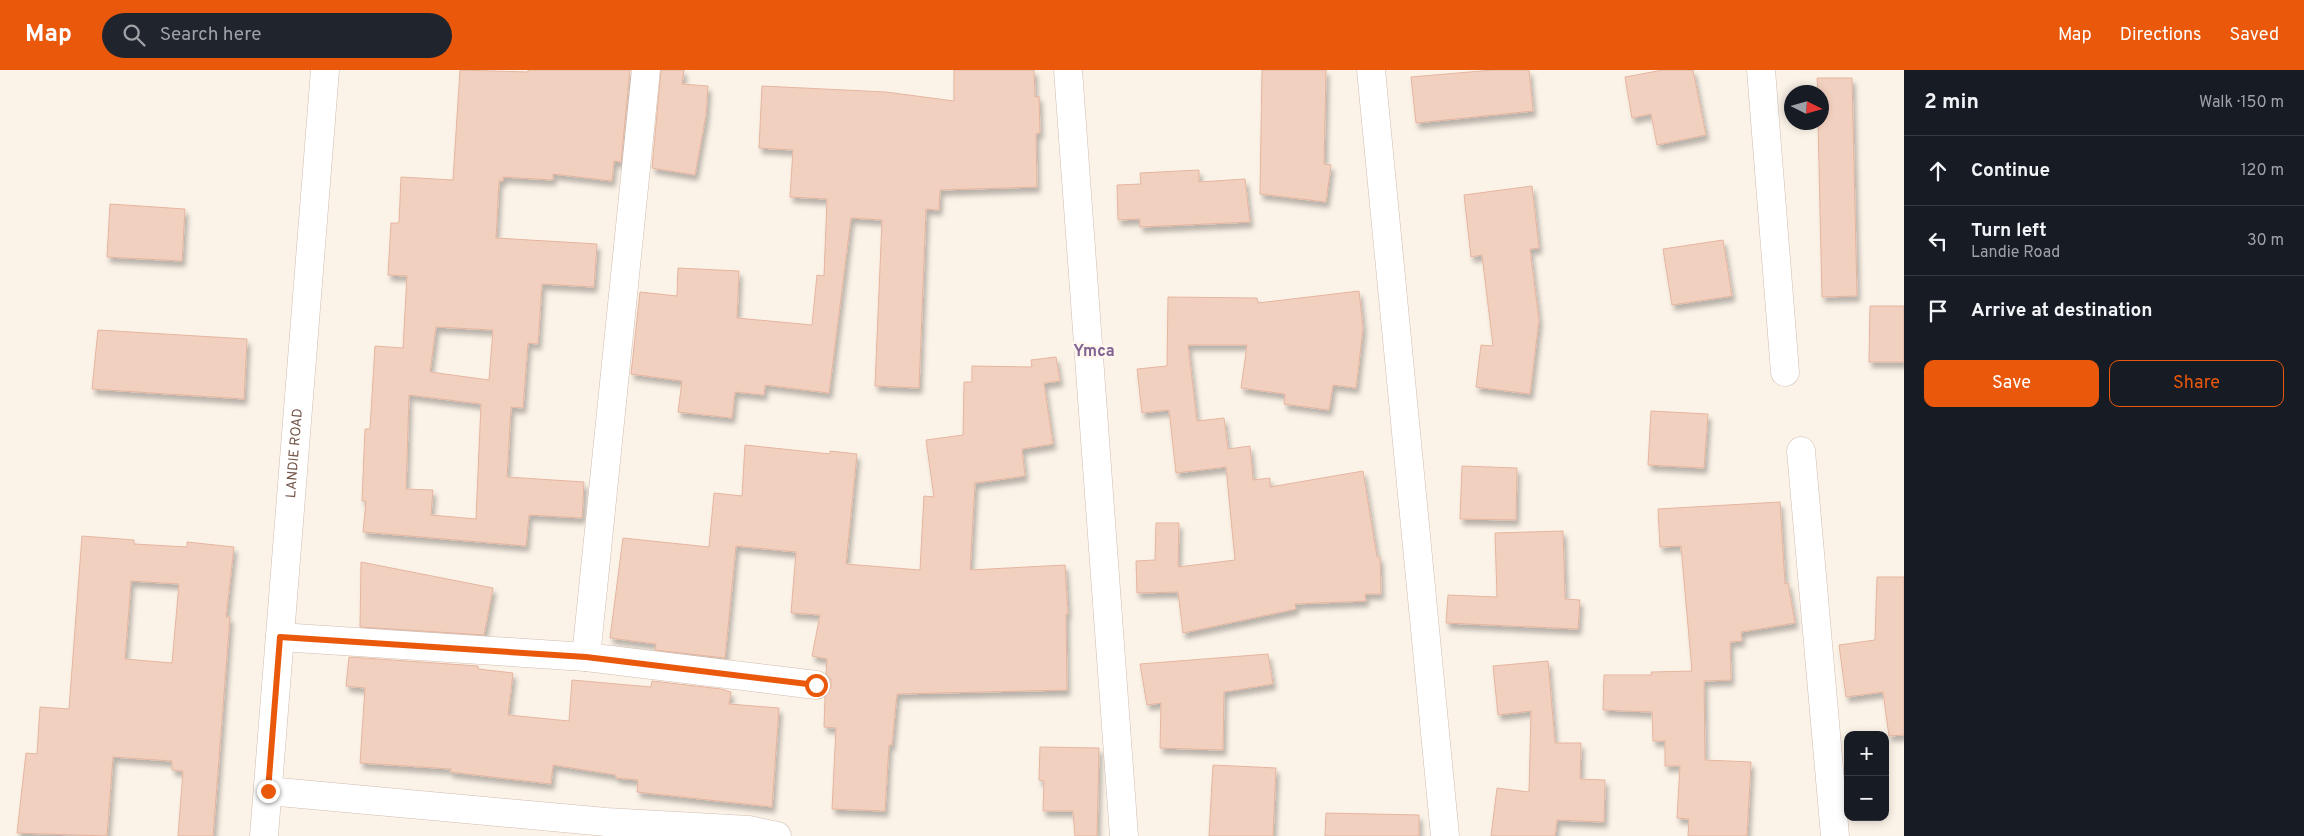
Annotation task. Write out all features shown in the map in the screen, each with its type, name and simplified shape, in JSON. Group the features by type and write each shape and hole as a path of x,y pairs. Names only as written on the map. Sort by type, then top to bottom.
{"street":[{"name":"LANDIE ROAD","path":"264,836 325,70"},
{"path":"586,657 646,70"},
{"path":"1068,70 1124,836"},
{"path":"1371,70 1445,836"},
{"path":"1761,70 1785,372"},
{"path":"1802,451 1836,836"},
{"path":"280,637 586,657 816,685"},
{"path":"268,791 606,822 749,830 777,836"}],"building":[{"path":"460,70 528,72 528,70 630,70 621,162 614,161 612,181 553,174 553,180 503,177 503,181 499,181 496,238 597,244 594,287 542,284 538,344 528,343 523,408 511,407 507,477 584,482 582,518 529,515 526,546 363,532 366,501 362,501 365,429 370,429 375,346 403,348 407,276 388,275 391,223 399,223 401,177 453,180","holes":["436,327 493,330 489,380 430,372","409,395 481,404 476,519 431,515 433,490 406,489"]},
{"path":"661,70 684,70 682,84 708,86 706,115 695,175 652,168"},
{"path":"954,70 1034,70 1035,97 1039,96 1040,133 1036,134 1037,187 940,190 939,210 926,209 919,388 875,386 882,220 851,218 829,393 765,385 764,395 735,392 732,418 678,412 682,381 631,374 640,292 677,296 678,268 739,271 737,318 812,325 817,275 824,276 827,199 790,197 793,150 759,148 762,86 886,92 954,101"},
{"path":"1262,70 1326,70 1324,164 1331,165 1326,202 1260,194"},
{"path":"1493,70 1529,70 1533,111 1416,123 1411,77"},
{"path":"1663,70 1693,70 1706,135 1657,145 1651,114 1632,118 1625,77"},
{"path":"1817,78 1852,78 1857,296 1822,297 1818,130 1829,130 1829,85 1818,85"},
{"path":"1199,170 1199,182 1245,179 1250,222 1140,227 1140,219 1118,220 1117,185 1141,184 1140,173"},
{"path":"1532,186 1539,248 1530,249 1539,320 1530,394 1476,387 1481,345 1493,346 1482,255 1471,257 1464,195"},
{"path":"110,204 185,209 182,261 107,257"},
{"path":"1723,240 1732,296 1672,305 1663,249"},
{"path":"1359,291 1363,328 1356,388 1333,385 1329,410 1284,404 1285,394 1241,388 1247,345 1188,345 1197,421 1224,418 1228,449 1250,446 1253,480 1270,478 1270,487 1363,471 1377,557 1380,557 1381,594 1365,594 1366,601 1295,604 1296,609 1183,633 1178,592 1137,593 1136,561 1155,560 1156,523 1179,523 1178,567 1235,560 1226,467 1176,473 1169,410 1142,413 1137,369 1167,366 1168,297 1257,298 1258,303"},
{"path":"1870,306 1904,306 1904,362 1869,362"},
{"path":"98,330 247,339 244,399 92,389"},
{"path":"1056,357 1060,381 1044,383 1053,444 1022,449 1025,476 975,483 970,570 1065,565 1068,614 1066,614 1067,690 897,694 892,745 889,745 885,811 832,809 836,728 824,727 825,697 831,687 831,679 826,674 827,659 812,656 820,615 791,613 796,552 736,546 725,658 655,650 656,644 610,638 623,538 709,547 714,493 742,496 745,445 830,454 830,451 857,454 846,564 920,570 924,496 934,497 926,440 963,435 964,382 972,382 972,366 1032,367 1031,360"},
{"path":"1651,411 1708,414 1704,468 1648,465"},
{"path":"1462,466 1517,468 1516,520 1460,519"},
{"path":"1780,502 1785,584 1788,583 1795,623 1741,632 1742,641 1730,642 1731,680 1704,681 1705,760 1751,762 1747,836 1688,836 1689,819 1677,818 1680,766 1665,766 1665,741 1653,741 1652,712 1603,710 1604,675 1652,675 1651,672 1692,671 1681,546 1660,547 1658,509"},
{"path":"1563,531 1565,599 1580,600 1578,629 1446,623 1448,595 1497,597 1495,533"},
{"path":"82,536 134,540 134,544 187,547 187,542 234,547 226,617 230,617 213,836 178,836 183,771 172,770 172,761 113,757 107,836 17,833 26,753 37,754 40,707 69,709","holes":["131,581 179,584 172,663 125,659"]},
{"path":"361,562 493,588 484,635 360,627"},
{"path":"1877,577 1904,577 1904,735 1889,736 1883,692 1846,697 1839,645 1875,640"},
{"path":"1268,654 1273,684 1224,692 1223,750 1160,748 1161,703 1147,705 1140,664"},
{"path":"349,657 478,666 478,669 513,673 508,715 569,721 572,680 651,687 652,681 721,689 731,692 729,704 779,708 772,807 637,792 638,780 616,778 616,775 553,765 551,784 450,772 451,769 360,763 365,688 346,686"},
{"path":"1548,661 1555,743 1581,743 1580,779 1605,780 1604,822 1557,820 1555,836 1491,836 1497,788 1529,792 1531,711 1498,715 1493,666"},
{"path":"1040,747 1099,748 1097,836 1075,836 1073,811 1043,811 1044,781 1039,780"},
{"path":"1213,765 1276,768 1273,836 1209,836"},
{"path":"1326,813 1419,815 1419,836 1325,836"}],"district":[{"name":"Ymca","path":"1094,352"}],"route":[{"path":"268,791 280,637 586,657 816,685"}]}
